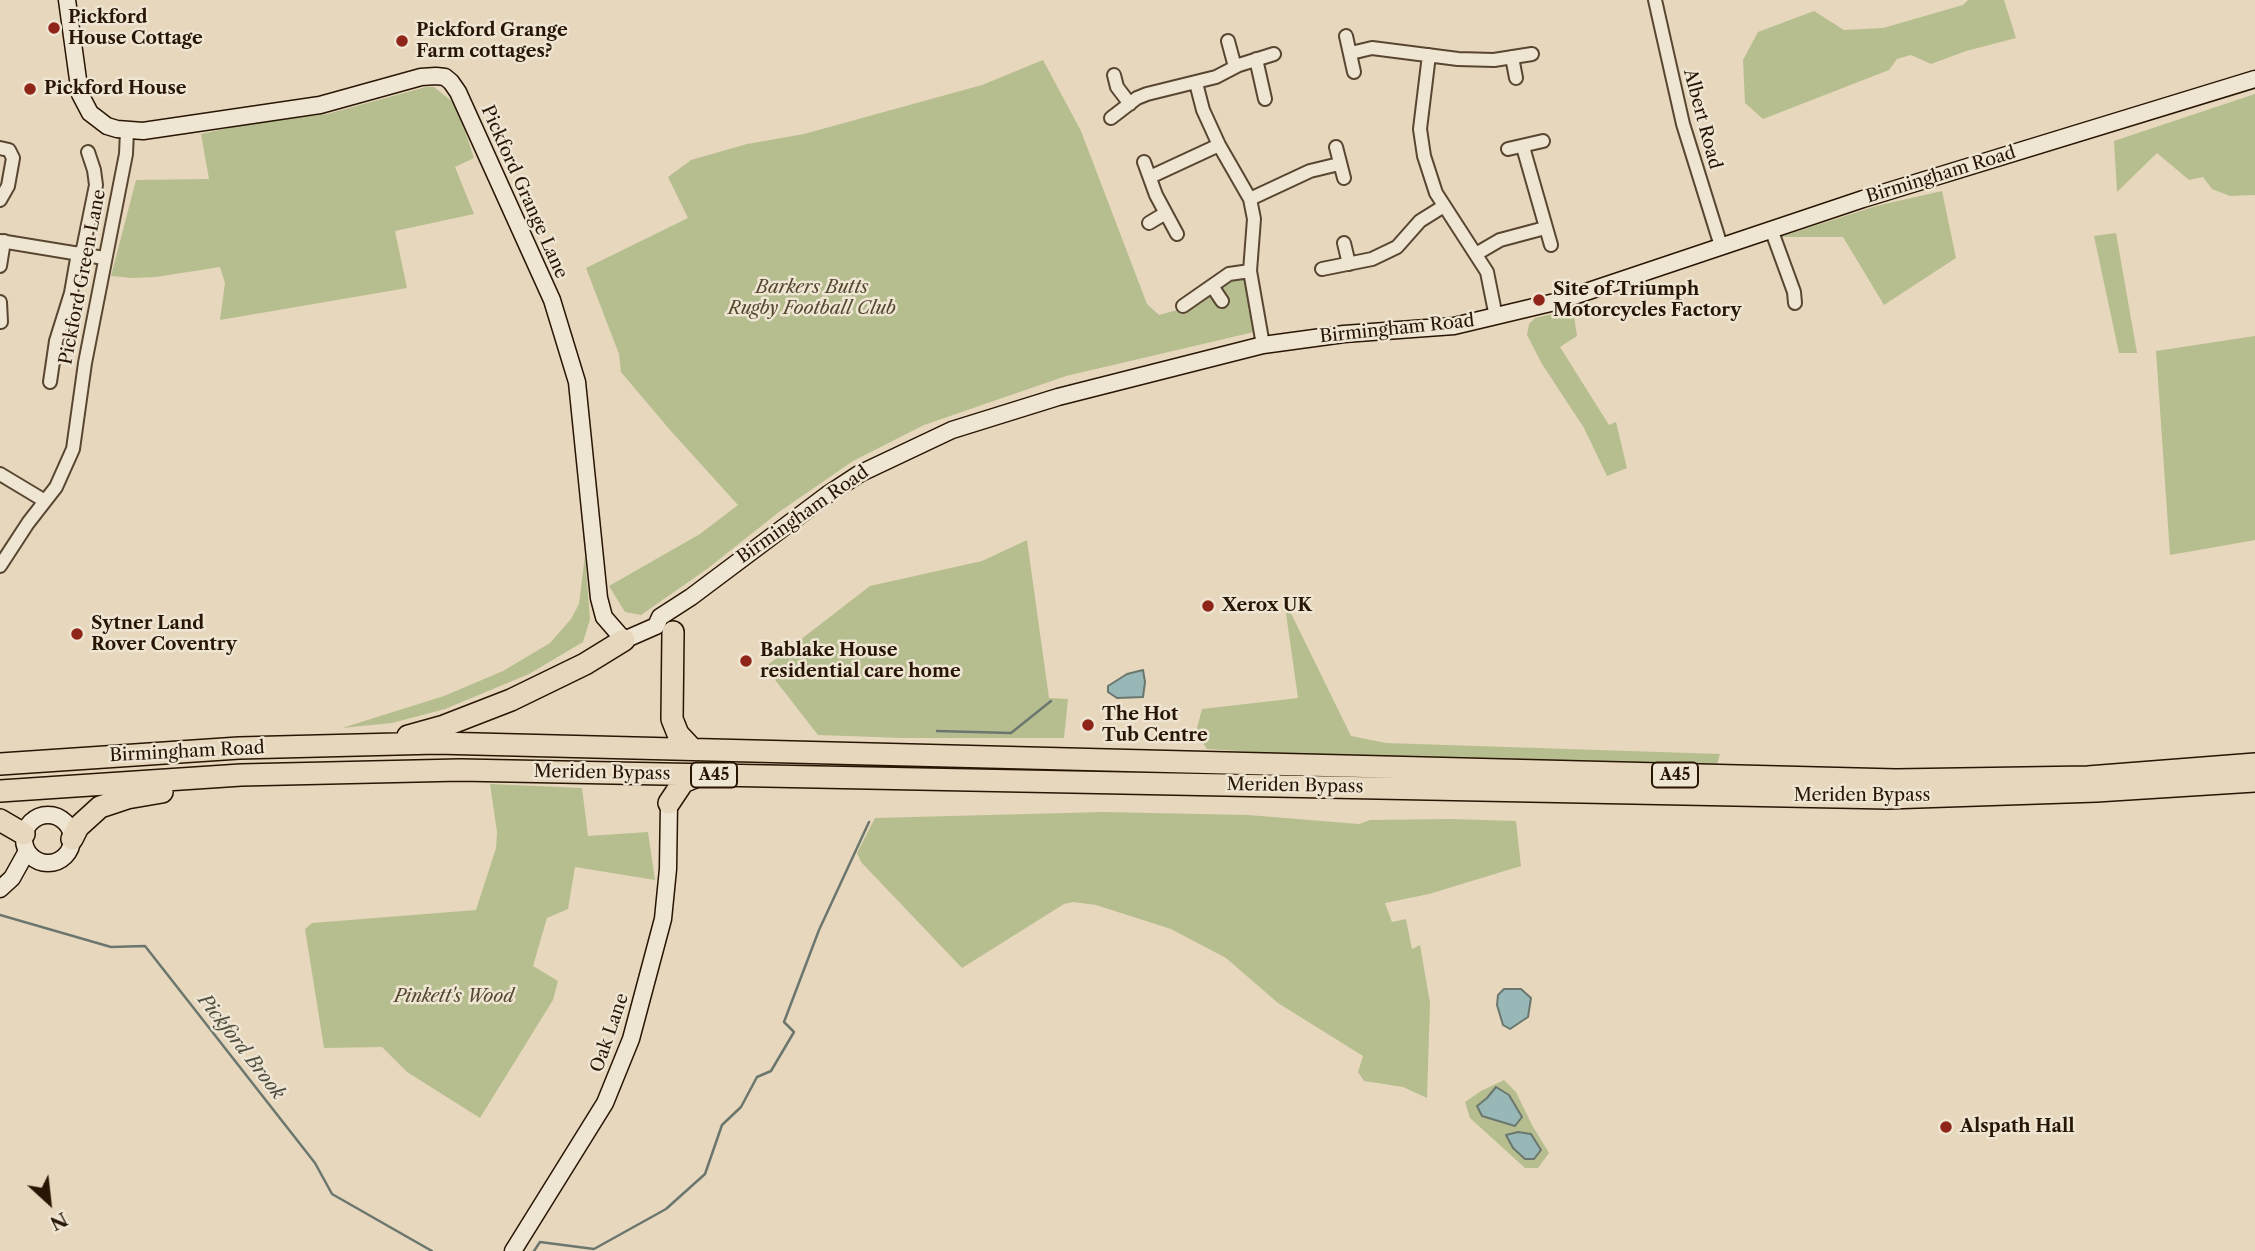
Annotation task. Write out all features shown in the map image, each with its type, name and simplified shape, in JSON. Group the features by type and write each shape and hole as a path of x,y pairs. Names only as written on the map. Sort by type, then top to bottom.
{"highway":[{"name":"A45","path":"667,623 672,719 678,734 692,749"},
{"name":"A45","path":"375,744 426,732 484,712 545,685 624,640"},
{"name":"Meriden Bypass","path":"375,744 692,749 1896,780 2088,777 2255,764"},
{"name":"Birmingham Road","path":"0,764 122,755 375,744"},
{"name":"Meriden Bypass","path":"334,772 460,770 1888,798 2251,783"},
{"name":"Birmingham Road","path":"0,791 334,772"},
{"path":"72,839 84,820 111,802 142,795 310,773"},
{"path":"649,774 658,783 669,803 683,782 700,775"},
{"path":"0,820 25,842"}],"street":[{"path":"67,0 80,94 90,113 98,120 107,126 127,131"},
{"name":"Albert Road","path":"1655,0 1683,124 1721,246"},
{"path":"1346,36 1354,72"},
{"path":"1228,41 1235,67"},
{"path":"1351,53 1372,48 1458,59 1494,60 1532,54"},
{"path":"1111,118 1147,94 1216,77 1235,67 1275,54"},
{"path":"1429,55 1420,129 1424,156 1436,193 1487,272 1496,317"},
{"path":"1512,57 1516,79"},
{"path":"1256,59 1265,99"},
{"path":"1114,75 1117,87 1130,103"},
{"name":"Pickford Grange Lane","path":"127,131 143,131 320,105 421,77 445,77 451,82 458,92 556,313 577,382 599,598 604,617 624,640"},
{"name":"Birmingham Road","path":"624,640 667,623 691,597 859,474 953,429 1002,413 1263,345 1344,334 1454,326 1496,317 1603,287 1863,199 2255,79"},
{"path":"1196,83 1203,110 1219,145 1250,199 1254,219 1250,271 1263,345"},
{"name":"Pickford Green Lane","path":"0,566 64,473 73,449 85,363 126,154 127,131"},
{"path":"1508,149 1543,141"},
{"path":"1150,177 1219,145"},
{"path":"1336,147 1344,178"},
{"path":"1523,147 1551,244"},
{"path":"0,148 9,150 13,158 8,186 0,200"},
{"path":"50,382 57,341 96,185 88,152"},
{"path":"1144,162 1164,214 1177,234"},
{"path":"1250,199 1310,171 1339,164"},
{"path":"1322,270 1372,259 1397,247 1420,221 1444,206"},
{"path":"1149,223 1164,214"},
{"path":"1476,254 1500,240 1545,228"},
{"path":"1771,229 1794,292 1795,303"},
{"path":"0,266 2,241 104,258"},
{"path":"1343,243 1349,264"},
{"path":"1182,306 1229,274 1250,271"},
{"path":"1212,286 1222,301"},
{"path":"0,302 1,322"},
{"path":"0,474 45,501"},
{"name":"Oak Lane","path":"513,1251 605,1103 631,1040 663,919 668,869 669,803"},
{"path":"47,814 62,819 72,839 71,847 61,859 46,863 6,883 32,820 47,814"},
{"path":"25,842 32,857 46,863"}],"green space":[{"path":"1968,0 2004,0 2016,38 1966,51 1931,64 1911,55 1897,59 1889,70 1763,119 1745,103 1743,60 1758,32 1814,11 1844,30 1883,28 1963,5"},
{"name":"Barkers Butts Rugby Football Club","path":"1043,60 1081,131 1147,304 1159,315 1192,306 1225,284 1244,277 1254,332 1066,376 924,425 853,461 779,512 707,569 641,615 625,612 609,586 700,534 738,505 621,372 619,354 586,268 688,218 668,177 691,160 747,144 804,134 982,85"},
{"path":"434,87 454,103 464,128 474,158 455,167 474,214 395,231 407,288 220,320 225,283 220,267 156,277 111,276 136,180 209,179 201,134 247,124 327,114"},
{"path":"2255,94 2255,195 2230,196 2212,189 2203,177 2189,180 2157,153 2117,192 2114,141"},
{"path":"1942,191 1956,258 1884,305 1843,237 1780,237 1876,206"},
{"path":"2116,233 2137,353 2119,353 2094,236"},
{"path":"1573,309 1577,336 1560,347 1609,425 1616,422 1627,468 1607,476 1584,428 1542,364 1527,335 1529,324 1535,318"},
{"path":"2255,336 2255,540 2170,555 2156,351"},
{"path":"1027,540 1049,698 1068,699 1064,738 818,735 765,667 870,586 982,561"},
{"path":"585,555 590,619 583,642 529,674 445,709 392,723 342,728 444,696 503,671 550,643 571,619 579,604"},
{"path":"1284,599 1351,736 1386,743 1720,754 1717,764 1491,763 1207,749 1197,728 1202,709 1298,698"},
{"name":"Pinkett's Wood","path":"490,784 582,788 588,836 648,832 655,880 575,867 568,909 547,918 533,966 558,981 553,1000 480,1118 407,1072 382,1047 324,1048 305,929 312,923 476,910 496,848 497,832"},
{"path":"1103,812 1248,815 1359,824 1370,820 1516,821 1521,866 1429,894 1385,903 1392,922 1406,919 1412,949 1420,945 1430,1003 1427,1098 1403,1087 1364,1081 1358,1072 1363,1056 1278,1003 1226,958 1171,929 1096,905 1073,902 1064,904 962,968 861,862 857,853 875,818"},
{"path":"1504,1080 1516,1092 1549,1153 1538,1168 1525,1168 1470,1118 1465,1102"}],"water":[{"path":"1143,670 1143,697 1117,698 1108,692 1108,686 1127,674"},
{"path":"1504,989 1521,989 1531,998 1528,1017 1510,1029 1503,1025 1497,1005 1498,995"},
{"path":"1496,1087 1509,1095 1522,1117 1515,1126 1482,1116 1477,1106"},
{"path":"1518,1132 1531,1134 1541,1150 1534,1159 1525,1159 1513,1148 1506,1135"}],"waterway":[{"path":"937,731 1011,733 1051,701"},
{"path":"534,1251 540,1242 594,1249 666,1209 705,1174 722,1125 741,1107 757,1077 771,1071 794,1032 784,1022 819,930 869,822"},
{"name":"Pickford Brook","path":"0,915 111,947 145,946 315,1163 332,1194 432,1251"}],"place":[{"name":"Pickford House Cottage","path":"54,28"},
{"name":"Pickford Grange Farm cottages?","path":"402,41"},
{"name":"Pickford House","path":"30,89"},
{"name":"Site of Triumph Motorcycles Factory","path":"1539,300"},
{"name":"Xerox UK","path":"1208,606"},
{"name":"Sytner Land Rover Coventry","path":"77,634"},
{"name":"Bablake House residential care home","path":"746,661"},
{"name":"The Hot Tub Centre","path":"1088,725"},
{"name":"Alspath Hall","path":"1946,1127"}]}
